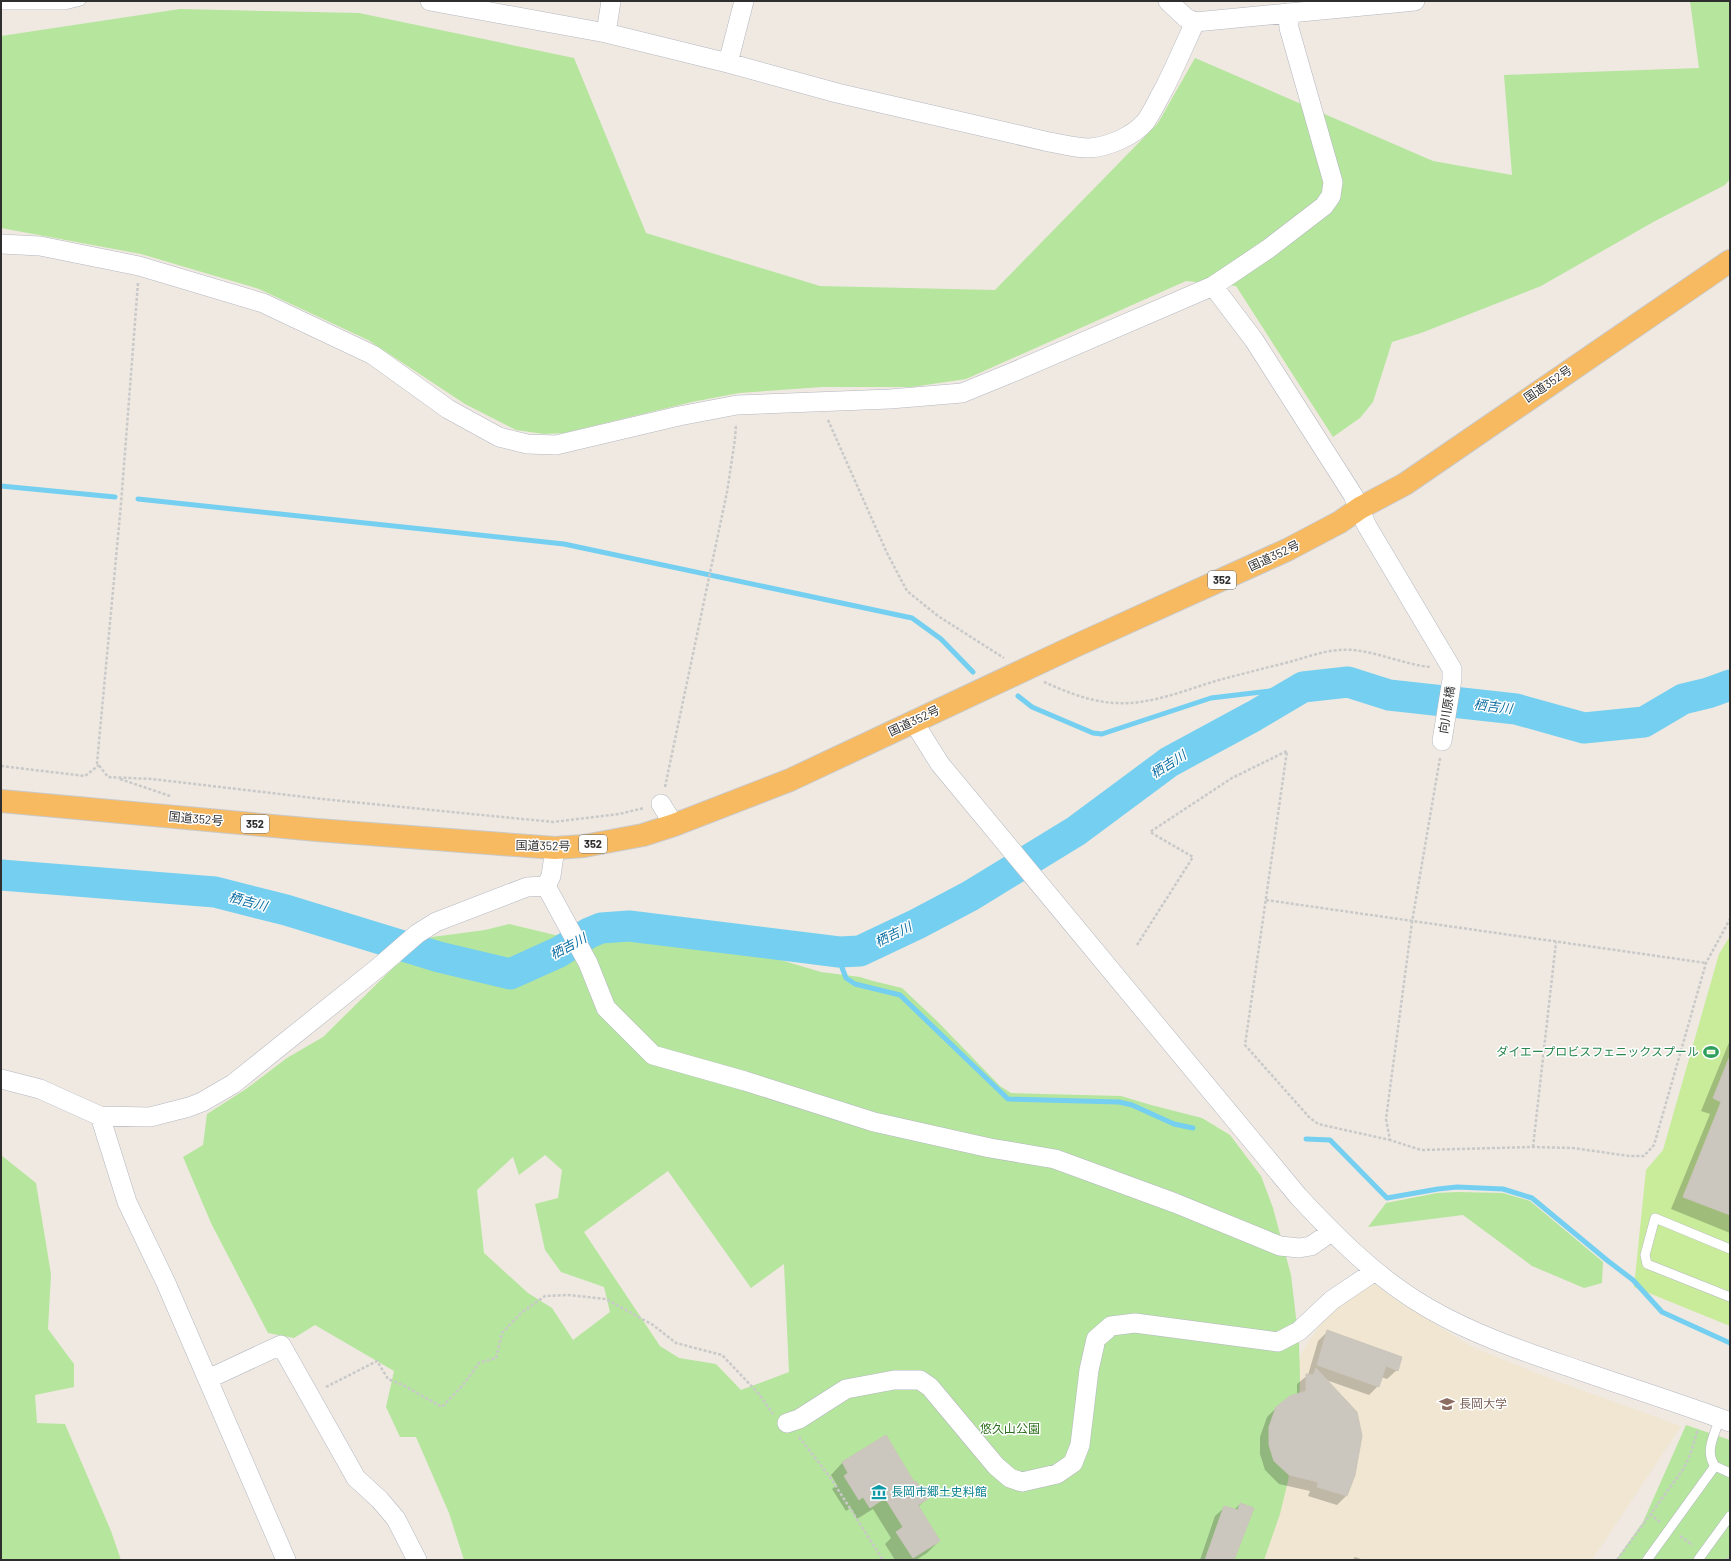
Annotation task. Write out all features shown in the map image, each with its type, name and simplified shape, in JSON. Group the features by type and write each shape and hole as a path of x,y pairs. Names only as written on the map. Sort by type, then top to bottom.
{"highway":[{"name":"国道352号","path":"1,801 324,831 555,848 584,846 643,835 674,825 790,780 913,721 1021,673 1075,646 1287,550 1340,522 1360,508 1405,484 1730,261"}],"street":[{"path":"430,1 606,33 728,63 845,95 1056,143 1088,148 1098,147 1132,133 1146,122 1173,70 1195,22 1226,10 1288,13 1415,1"},
{"path":"606,33 610,1"},
{"path":"728,63 744,1"},
{"path":"1168,1 1186,18 1195,22"},
{"path":"1,244 40,246 139,266 263,303 328,332 373,355 448,409 500,437 527,444 556,445 679,416 737,405 890,399 962,393 1213,286 1279,240 1324,206 1331,196 1333,182 1290,28 1288,13"},
{"path":"1213,286 1254,340 1360,508 1367,526 1452,674"},
{"name":"向川原橋","path":"1442,741 1452,674"},
{"path":"913,721 940,764 1298,1196 1331,1232 1375,1271 1427,1307 1486,1338 1718,1418"},
{"path":"661,804 674,825"},
{"path":"546,886 551,876 555,848"},
{"path":"546,886 567,928 588,963 606,1008 653,1055 745,1081 874,1122 990,1148 1055,1159 1175,1203 1280,1246 1299,1248 1311,1246 1331,1232"},
{"path":"1,1079 40,1089 100,1116 150,1117 189,1107 202,1102 233,1084 380,968 417,934 436,922 527,887 546,886"},
{"path":"100,1116 127,1202 166,1283 286,1560"},
{"path":"787,1423 799,1419 846,1389 894,1380 920,1380 930,1387 996,1466 1010,1478 1022,1482 1057,1474 1073,1463 1080,1445 1089,1370 1096,1339 1111,1326 1135,1323 1278,1342 1299,1331 1332,1300 1375,1271"},
{"path":"208,1379 281,1345 356,1478 380,1500 396,1519 417,1560"}],"lane":[{"path":"1,5 65,5 82,1"},
{"path":"1730,1249 1655,1218 1645,1255 1647,1264 1730,1297"},
{"path":"1718,1418 1710,1450 1710,1459 1715,1466 1730,1473"},
{"path":"1647,1560 1715,1466"},
{"path":"1698,1560 1730,1516"}],"path":[{"path":"139,266 121,504 97,763 108,777 152,779 322,799 553,822 619,814 661,804 728,492 735,439 737,405"},
{"path":"820,401 899,579 907,591 938,616 1006,659 1021,673 1090,700 1116,703 1142,701 1177,694 1219,680 1339,650 1364,651 1400,662 1452,674"},
{"path":"1390,1140 1386,1119 1412,922 1442,741"},
{"path":"1137,945 1192,857 1150,832 1232,778 1287,751 1245,1045 1309,1118 1318,1124 1390,1140 1421,1150 1532,1147 1573,1148 1629,1156 1644,1156 1654,1144 1706,962 1730,919"},
{"path":"1,766 85,776 99,765"},
{"path":"1266,900 1412,922 1706,962"},
{"path":"1532,1147 1556,942"},
{"path":"310,1396 377,1361 388,1379 405,1386 442,1407 464,1385 479,1363 496,1358 502,1333 521,1313 545,1296 568,1295 606,1299 653,1325 676,1343 722,1355 759,1394 774,1415 787,1423 830,1477 883,1560"},
{"path":"1616,1560 1682,1471 1689,1458 1718,1418"},
{"path":"1726,1560 1730,1555"}],"shaded area":[{"name":"長岡大学","path":"1368,1278 1389,1295 1472,1347 1559,1382 1681,1426 1592,1560 1191,1560 1292,1369 1309,1341 1338,1300"}],"green space":[{"path":"1690,1 1730,1 1730,179 1725,185 1655,221 1541,286 1421,333 1392,342 1373,402 1360,418 1333,437 1236,286 1186,281 966,379 912,387 822,387 739,393 692,402 564,433 544,434 516,430 465,404 368,340 259,289 141,254 1,228 1,36 180,9 359,13 574,58 646,233 820,286 995,290 1158,123 1195,58 1433,161 1512,175 1504,75 1699,68"},
{"name":"悠久山公園","path":"509,924 555,935 615,938 627,941 642,938 673,941 694,946 725,945 745,954 774,958 821,972 860,977 902,988 937,1021 1000,1086 1011,1093 1121,1096 1202,1118 1230,1135 1261,1176 1273,1208 1291,1275 1299,1343 1299,1412 1288,1481 1280,1514 1264,1560 464,1560 449,1513 416,1437 400,1437 386,1407 394,1371 315,1325 294,1338 268,1333 211,1223 183,1157 203,1145 207,1114 246,1089 287,1058 323,1037 393,968 432,937 485,930","holes":["545,1155 562,1170 558,1198 535,1204 545,1250 561,1272 604,1287 610,1312 573,1340 552,1308 528,1293 484,1253 477,1190 513,1157 519,1175","668,1171 751,1288 784,1264 789,1372 741,1390 716,1364 679,1358 660,1346 584,1232"]},
{"name":"ダイエープロビスフェニックスプール","path":"1730,936 1730,1326 1634,1287 1646,1170 1663,1150 1719,954"},
{"path":"1,1155 36,1183 51,1274 48,1329 74,1364 74,1387 35,1395 37,1423 65,1424 111,1531 121,1560 1,1560"},
{"path":"1437,1193 1503,1193 1530,1201 1603,1262 1602,1283 1584,1288 1532,1266 1463,1215 1368,1227 1386,1203"},
{"path":"1686,1425 1730,1440 1730,1560 1616,1560 1643,1522"}],"building":[{"path":"1729,1058 1730,1215 1683,1197 1721,1102 1713,1098"},
{"path":"1327,1330 1402,1357 1398,1371 1386,1366 1379,1387 1317,1365"},
{"path":"1316,1368 1357,1412 1362,1436 1355,1475 1347,1496 1317,1487 1318,1482 1289,1475 1274,1461 1269,1445 1269,1427 1276,1407 1290,1396 1306,1391 1306,1374 1313,1375"},
{"name":"長岡市郷土史料館","path":"886,1435 914,1482 916,1481 928,1499 918,1505 940,1541 913,1558 896,1532 903,1527 885,1498 870,1508 863,1497 859,1500 844,1476 848,1473 842,1462"},
{"path":"1240,1503 1254,1508 1234,1560 1205,1560 1224,1506 1238,1510"}],"waterway":[{"path":"1,486 115,497"},
{"path":"138,499 564,544 912,618 941,639 973,672"},
{"name":"栖吉川","path":"1,875 215,892 286,910 439,957 510,974 559,952 589,933 601,928 629,926 839,952 860,951 917,924 970,896 1076,831 1169,762 1254,716 1303,687 1348,682 1389,695 1516,709 1584,728 1644,722 1683,699 1708,693 1730,685"},
{"path":"1018,696 1032,707 1093,733 1102,734 1211,698 1303,687"},
{"path":"839,952 841,965 846,978 855,984 900,995 1008,1099 1119,1102 1132,1105 1174,1124 1193,1128"},
{"path":"1306,1139 1330,1140 1387,1198 1457,1187 1503,1189 1532,1198 1633,1280 1662,1312 1730,1343"}],"place":[{"name":"ダイエープロビスフェニックスプール","path":"1711,1052"},
{"name":"長岡大学","path":"1447,1404"},
{"name":"長岡市郷土史料館","path":"879,1492"}]}
